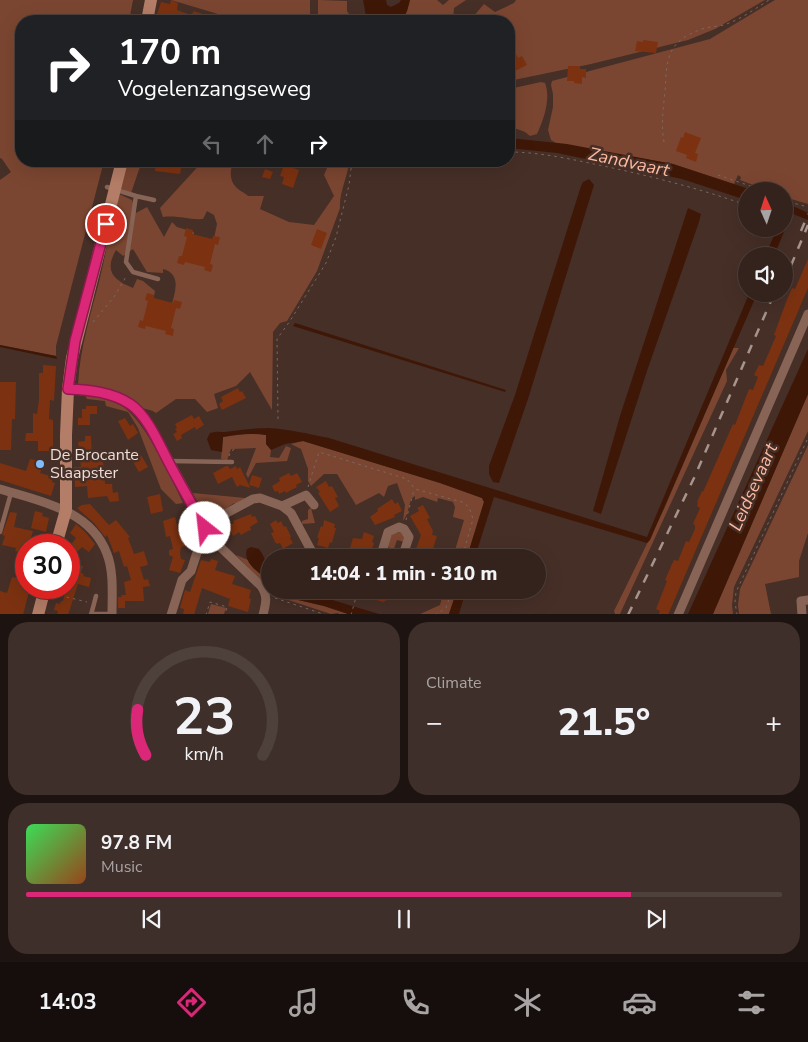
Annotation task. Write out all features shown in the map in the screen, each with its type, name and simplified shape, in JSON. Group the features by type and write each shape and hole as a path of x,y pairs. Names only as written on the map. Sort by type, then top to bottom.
{"main road":[{"path":"148,15 151,0"},
{"path":"59,534 66,510 68,389 75,341 111,188 120,167"},
{"path":"38,614 42,599"}],"street":[{"path":"678,614 808,314"},
{"path":"68,389 106,394 132,405 138,411 160,444 212,539 261,588"},
{"path":"0,489 66,510 95,532 108,555 112,614"},
{"path":"282,506 306,495 314,505"},
{"path":"171,614 182,580 191,571 205,528 223,515 253,499 260,498 282,506 291,513 310,549"},
{"path":"383,549 388,532 399,527 404,529 409,537 405,549"},
{"path":"263,614 267,599"},
{"path":"800,614 805,601"}],"lane":[{"path":"111,188 154,200"},
{"path":"136,196 126,262 133,272 158,278"},
{"path":"168,461 231,462"},
{"path":"0,532 12,492"},
{"path":"96,596 91,614 112,614"}],"path":[{"path":"664,142 662,127 666,68 672,48 688,35 702,29 727,24 769,0"},
{"path":"515,153 571,159 660,178 738,202"},
{"path":"278,419 277,339 326,263 336,237 351,167"},
{"path":"718,175 739,182"},
{"path":"793,203 808,207"},
{"path":"92,323 114,297 130,268"},
{"path":"737,614 736,592 808,438"},
{"path":"231,462 230,451 237,448"},
{"path":"306,495 320,452 407,479 414,489 462,502 468,507 473,519 465,549"},
{"path":"404,529 414,489"},
{"path":"79,599 94,603"},
{"path":"278,599 326,614"},
{"path":"351,614 355,599"},
{"path":"435,614 446,608 449,599"},
{"path":"206,614 210,602 227,607 225,614"}],"shaded area":[{"path":"0,0 133,0 130,15 15,15 15,167 102,167 56,346 56,356 0,345 0,180 11,172 0,158"},
{"path":"171,0 310,0 310,15 221,15"},
{"path":"318,0 347,1 347,11 350,15 318,15"},
{"path":"410,0 437,0 443,5 449,0 466,0 454,8 453,15 405,15"},
{"path":"516,0 765,0 715,29 688,40 591,64 515,80 515,15 475,15 484,4 495,12 514,3"},
{"path":"775,0 808,0 808,204 793,200 793,182 745,182 740,180 741,177 738,175 734,184 673,164 556,143 551,140 548,130 553,107 552,81 710,39"},
{"path":"541,82 545,83 547,89 546,109 537,134 530,136 515,128 515,88"},
{"path":"119,167 140,167 131,193 114,186"},
{"path":"198,167 232,167 232,180 238,189 248,196 264,196 260,209 289,222 314,225 334,196 324,175 327,167 348,167 340,208 317,271 287,321 280,323 273,332 272,410 250,372 236,386 214,394 218,408 207,412 195,399 176,399 156,413 141,407 114,391 102,387 78,384 83,344 119,194 132,200 136,213 147,207 164,237 172,222 177,227 194,232 193,237 213,243 217,224 214,215 207,211 203,219 163,217 160,208","holes":["133,249 147,272 163,273 163,269 169,271 175,280 176,285 171,307 153,301 155,291 143,281 137,279 133,288 120,282 112,274 112,257 116,250 123,256"]},
{"path":"733,348 739,348 726,370 727,381 620,614 615,614 614,611 664,509"},
{"path":"808,394 808,431 734,587 733,614 713,614"},
{"path":"85,395 113,402 122,406 130,413 157,450 183,503 176,504 161,489 138,428 128,412 106,406 105,401 87,399"},
{"path":"253,433 266,435 266,444 271,450 270,457 279,458 286,446 291,448 287,461 256,463 248,478 246,474 256,448 231,449 227,460 221,459 223,437"},
{"path":"303,441 440,483 482,498 484,502 469,549 455,549 464,520 453,517 455,507 453,502 438,498 437,502 423,497 415,500 415,496 411,499 403,521 405,505 397,483 388,486 384,497 379,493 356,505 337,474 324,474 311,486 308,481 308,469 301,449 291,444"},
{"path":"808,445 808,533 799,561 799,577 765,584 771,614 739,614 740,589"},
{"path":"193,493 245,498 211,518 204,516"},
{"path":"311,508 315,523 302,524 302,521 308,519 308,510"},
{"path":"401,532 404,542 397,540 394,549 387,547 391,536"},
{"path":"236,555 248,560 261,573 261,581"},
{"path":"285,599 294,599 324,606 348,614 331,614"},
{"path":"442,599 454,599 449,614 420,614 440,605"},
{"path":"211,604 226,608 224,614 208,614"}],"water":[{"path":"363,0 386,0 387,5 391,7 401,0 410,0 405,15 366,15"},
{"name":"Zandvaart","path":"515,139 567,144 673,164 738,185 738,197 682,179 557,153 515,149"},
{"path":"589,179 594,185 528,399 499,483 493,482 489,474 489,466 515,395 581,186 583,182"},
{"path":"793,206 808,213 808,220 793,214"},
{"path":"688,208 701,214 699,222 647,371 601,514 593,511 620,416"},
{"path":"773,238 781,238 778,247 769,247"},
{"path":"746,302 754,302 650,540 647,543 494,497 478,549 469,549 484,502 482,498 440,483 303,441 285,444 271,450 266,444 266,435 234,435 223,437 222,452 211,450 207,439 210,433 214,432 268,428 329,438 647,537"},
{"path":"295,323 506,390 505,392 293,326"},
{"path":"0,345 56,356 57,359 0,347"},
{"name":"Leidsevaart","path":"808,349 808,394 713,614 688,614"},
{"path":"251,547 259,549 261,552 261,575 253,568 247,559 247,549"},
{"path":"294,599 329,599 379,614 348,614"},
{"path":"454,599 463,599 459,614 449,614"}],"building":[{"path":"171,0 178,3 177,10 191,15 157,15 161,2 170,4"},
{"path":"194,11 203,15 191,15"},
{"path":"643,40 658,42 656,53 635,51 637,41 643,42"},
{"path":"515,52 518,58 522,56 527,65 515,71"},
{"path":"568,66 580,66 580,69 586,69 586,78 582,77 582,84 567,81"},
{"path":"685,132 701,138 695,153 698,154 696,162 686,158 687,155 676,151"},
{"path":"155,167 181,167 180,174 155,171"},
{"path":"283,167 299,170 293,188 282,184 284,177 280,176"},
{"path":"265,169 273,172 270,179 262,177"},
{"path":"186,228 193,230 192,234 212,239 213,236 220,237 218,245 215,244 210,264 213,265 211,272 204,270 205,267 185,262 184,265 177,263 179,256 182,256 187,237 184,236"},
{"path":"317,229 327,233 321,249 311,245"},
{"path":"808,259 808,288 668,614 658,614 660,611 656,609 667,581 665,580 674,560 678,561 686,541 689,542 695,529 693,524 700,508 697,506 697,502 733,424 735,425 749,389 753,390 758,377 754,375 759,365 763,366 776,336 774,335 786,302 793,302 793,288 795,289"},
{"path":"147,293 154,295 154,298 173,303 174,300 182,302 180,309 176,308 171,328 174,329 173,336 165,334 166,331 146,326 145,329 138,327 140,320 143,321 148,301 145,300"},
{"path":"43,365 56,366 54,401 50,400 49,419 53,420 53,450 50,451 38,451 38,441 25,441 26,433 33,433 33,413 37,414 39,373 43,373"},
{"path":"0,382 16,382 15,419 12,419 11,450 0,450"},
{"path":"238,388 246,398 222,410 219,404 223,401 221,397"},
{"path":"86,406 97,406 97,414 90,414 90,425 78,425 78,418 82,418 82,409 86,409"},
{"path":"192,415 194,419 199,416 204,425 196,430 195,427 181,435 182,438 177,441 173,434 177,432 175,424"},
{"path":"125,418 130,426 133,424 138,433 128,440 118,421"},
{"path":"85,436 91,436 92,458 94,461 103,460 105,484 112,484 113,493 118,492 119,501 110,502 107,496 88,498 87,486 75,487 74,467 81,467 78,442 85,441"},
{"path":"141,455 148,467 139,472 132,460"},
{"path":"30,459 44,462 40,473 53,477 52,482 55,483 51,496 0,480 0,463 26,471"},
{"path":"226,466 230,469 236,466 237,469 240,467 250,488 240,485 237,487 232,477 218,484 213,473"},
{"path":"289,473 291,476 297,473 302,482 286,493 285,491 279,494 278,491 275,492 272,486 280,481 279,478"},
{"path":"252,475 262,478 259,488 249,485"},
{"path":"326,481 329,487 332,486 338,497 335,498 339,506 330,512 316,487"},
{"path":"160,494 163,511 151,514 147,497"},
{"path":"392,499 395,504 398,502 402,511 394,515 395,517 375,525 370,517 378,511 377,509"},
{"path":"90,504 109,525 116,520 130,537 128,538 134,554 144,551 148,565 140,567 144,580 148,579 150,586 143,587 144,601 125,601 125,608 118,608 118,597 126,595 124,582 131,580 127,566 124,567 119,551 114,553 107,535 105,537 94,523 77,508"},
{"path":"423,505 430,518 427,519 433,531 432,535 437,536 433,549 416,549 421,535 410,516 419,511 417,508"},
{"path":"35,511 43,513 42,516 49,518 46,532 31,528"},
{"path":"10,512 17,513 14,527 33,531 32,534 15,534 15,548 2,545 5,536 2,535"},
{"path":"251,514 252,517 255,516 258,522 250,527 251,530 241,535 239,532 233,536 228,526 234,523 233,521"},
{"path":"175,517 179,534 183,533 186,546 181,547 181,559 185,560 180,573 169,570 173,557 169,555 169,550 173,549 170,536 166,537 163,521"},
{"path":"276,520 278,523 281,521 284,527 286,526 293,543 283,549 280,543 277,544 275,542 271,533 274,532 270,524"},
{"path":"324,520 335,524 334,528 336,528 332,543 330,542 328,548 317,545 319,538 317,538 321,526 323,527"},
{"path":"76,524 95,544 89,552 82,547 80,549 80,534 70,533"},
{"path":"364,532 374,536 372,549 350,548 353,538 362,539"},
{"path":"211,559 218,561 215,570 235,576 232,584 251,590 248,612 228,606 230,599 202,588 194,614 183,614 184,609 180,608 185,590 190,592 201,560 210,562"},
{"path":"80,565 83,566 81,573 84,574 83,576 91,578 89,587 80,585"},
{"path":"12,577 15,578 15,599 27,599 23,614 0,614 0,591 7,593"},
{"path":"63,599 73,599 68,614 57,614 58,611 54,610 56,603 60,604"},
{"path":"373,599 389,599 383,602"}],"railway":[{"path":"801,231 808,214"},
{"path":"793,261 808,225"},
{"path":"628,614 694,478 771,302"}],"place":[{"name":"De Brocante Slaapster","path":"40,464"}],"route":[{"path":"106,224 75,341 68,389 112,395 124,400 138,411 160,444 205,528"}]}
